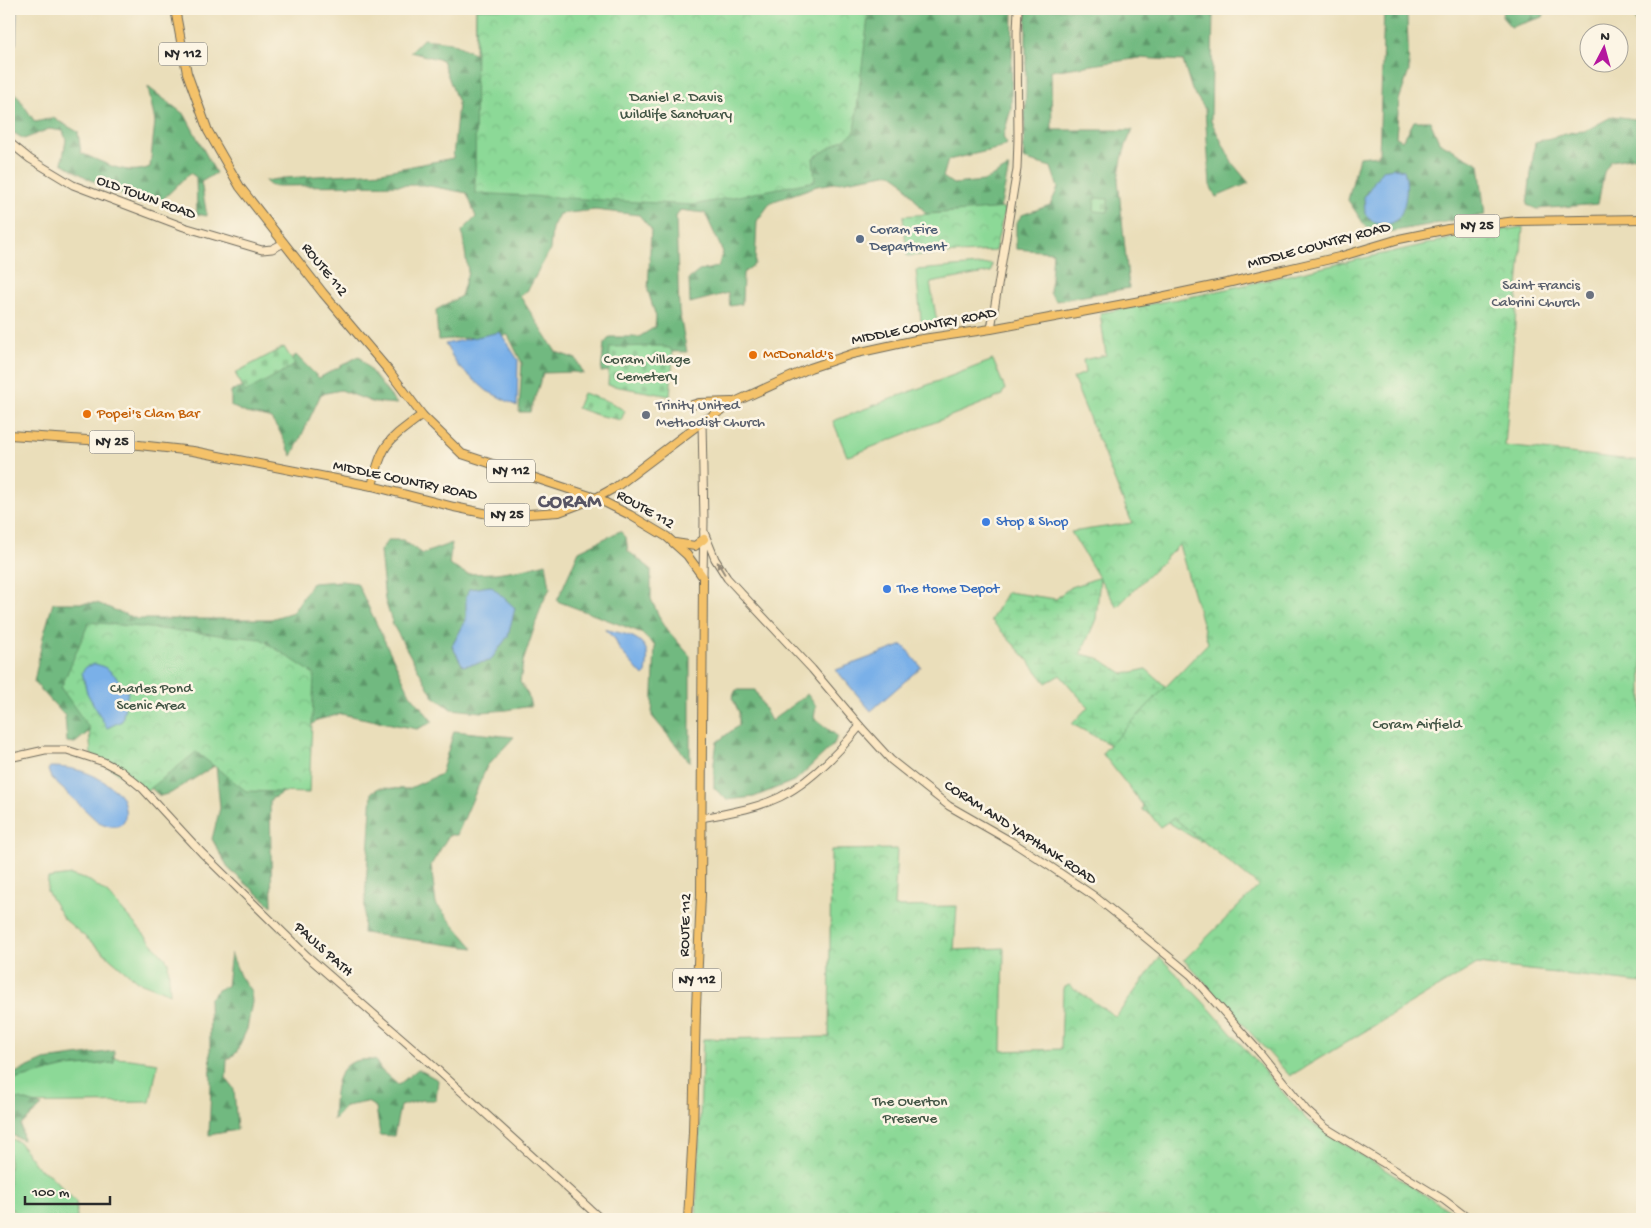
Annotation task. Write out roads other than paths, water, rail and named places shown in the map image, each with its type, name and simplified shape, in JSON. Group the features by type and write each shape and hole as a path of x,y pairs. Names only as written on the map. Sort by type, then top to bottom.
{"main road":[{"name":"ROUTE 112","path":"175,9 187,73 208,131 240,187 389,371 422,415 462,454 596,498 667,536 687,555 703,577 701,895 694,1132 688,1219"},
{"path":"991,329 1017,169 1016,32 1018,9"},
{"name":"OLD TOWN ROAD","path":"9,142 30,159 73,185 184,227 262,250 272,249 284,243"},
{"name":"MIDDLE COUNTRY ROAD","path":"9,436 112,442 176,449 372,486 498,516 559,512 596,498 616,487 702,422 734,402 810,368 852,354 916,340 991,329 1151,299 1227,283 1331,258 1399,239 1448,229 1517,221 1642,219"},
{"path":"692,405 734,402"},
{"path":"372,486 380,455 385,446 392,437 422,415"},
{"path":"702,422 703,577"},
{"path":"673,542 695,546 704,535"},
{"name":"CORAM AND YAPHANK ROAD","path":"704,535 715,559 727,578 823,680 860,726 891,760 949,806 1012,842 1094,896 1191,975 1261,1054 1306,1110 1326,1128 1444,1200 1469,1219"},
{"path":"702,818 743,810 780,797 813,774 845,745 860,726"},
{"name":"PAULS PATH","path":"9,758 45,750 67,750 104,762 122,771 142,788 202,853 307,956 430,1063 601,1219"}],"water":[{"path":"9,9 17,9 16,44 9,49"},
{"path":"1394,168 1404,170 1406,176 1404,207 1401,214 1392,223 1375,223 1365,214 1364,197 1382,170"},
{"path":"500,332 518,360 517,406 487,391 458,366 445,344"},
{"path":"491,586 515,608 508,636 490,661 463,666 452,646 466,620 466,597 469,589"},
{"path":"604,629 630,636 641,642 645,647 647,655 646,673 643,676 619,649 615,639"},
{"path":"903,645 921,667 871,711 836,670"},
{"path":"95,664 110,671 128,692 122,721 107,728 87,693 82,672 87,666"},
{"path":"50,767 82,771 104,782 123,799 125,809 124,821 117,826 113,826 97,821 51,778 48,770"}],"place":[{"name":"Coram Fire Department","path":"860,239"},
{"name":"Saint Francis Cabrini Church","path":"1590,295"},
{"name":"McDonald's","path":"753,355"},
{"name":"Popei's Clam Bar","path":"87,414"},
{"name":"Trinity United Methodist Church","path":"646,415"},
{"name":"Stop & Shop","path":"986,522"},
{"name":"The Home Depot","path":"887,589"}],"district":[{"name":"CORAM","path":"570,503"}],"park label":[{"name":"Daniel R. Davis Wildlife Sanctuary","path":"676,106"},
{"name":"Coram Village Cemetery","path":"647,368"},
{"name":"Charles Pond Scenic Area","path":"151,698"},
{"name":"Coram Airfield","path":"1417,725"},
{"name":"The Overton Preserve","path":"910,1110"}]}
